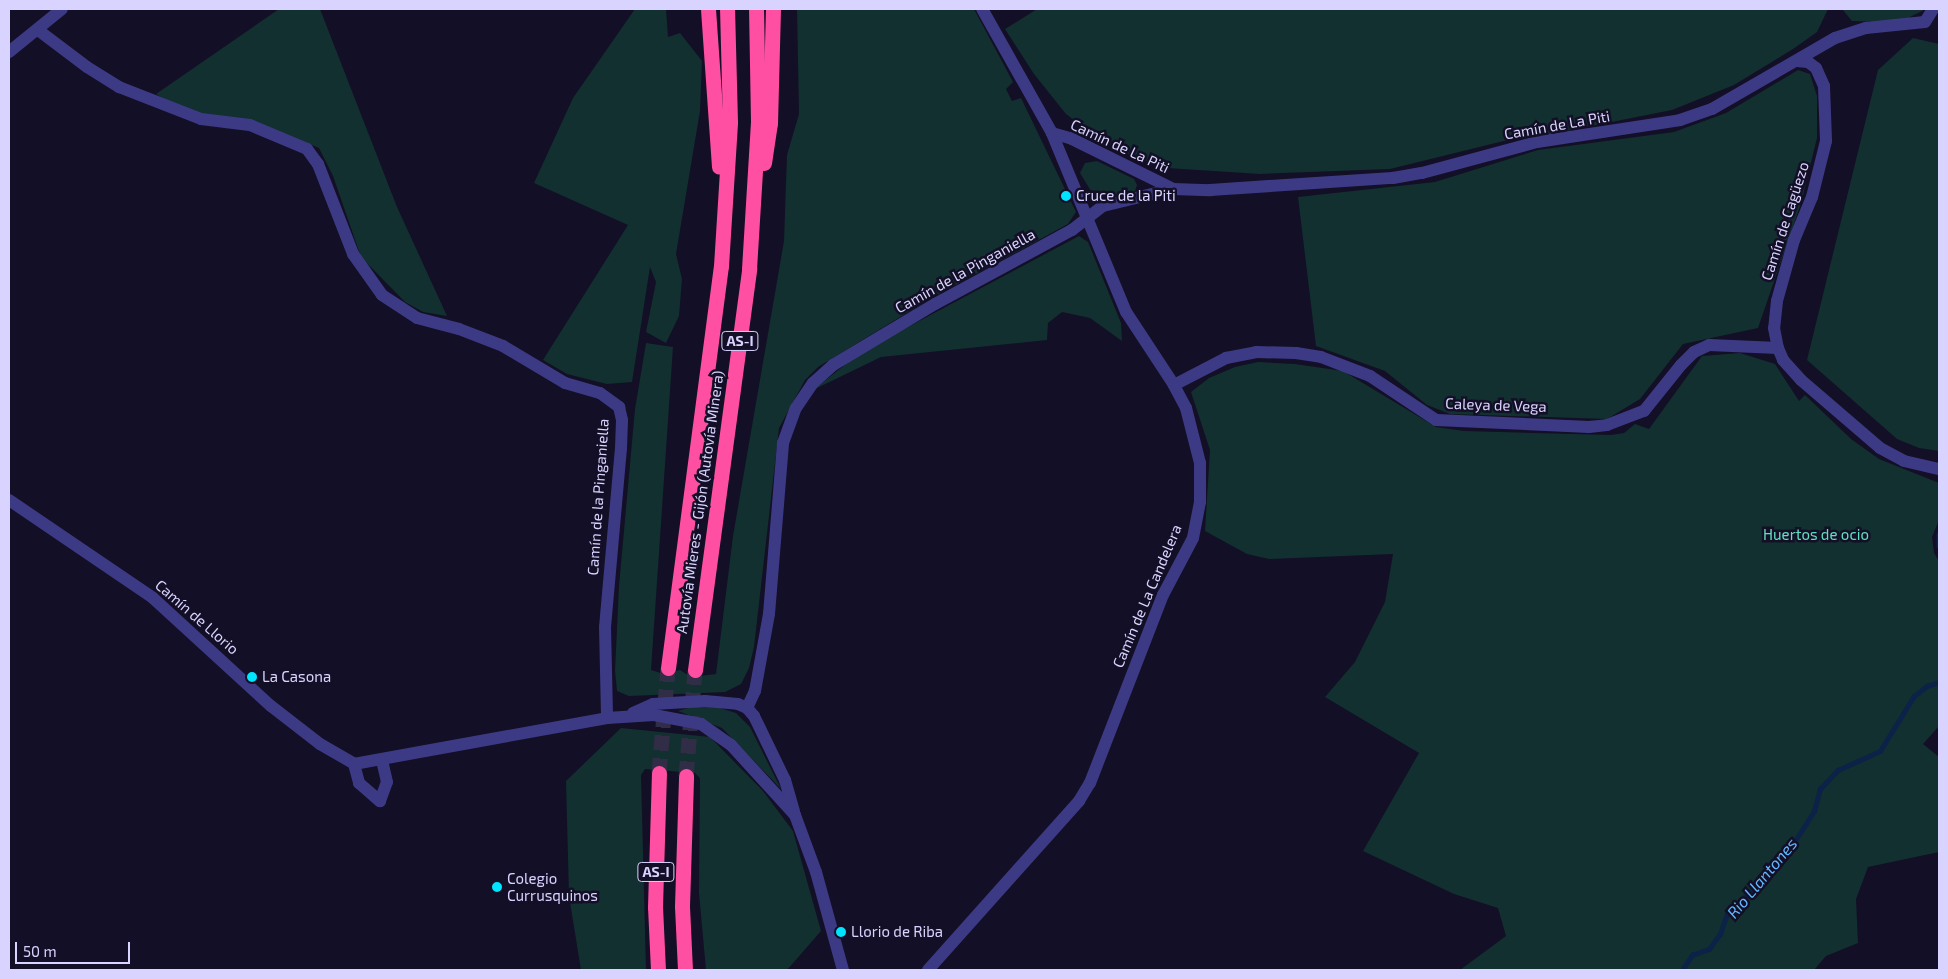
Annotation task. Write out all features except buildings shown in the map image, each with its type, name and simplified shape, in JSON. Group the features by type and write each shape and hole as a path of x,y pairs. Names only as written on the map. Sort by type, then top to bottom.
{"highway":[{"path":"708,9 718,123 722,266"},
{"name":"Autovía Mieres - Gijón (Autovía Minera)","path":"668,668 722,266 730,122 727,9"},
{"name":"Autovía Mieres - Gijón (Autovía Minera)","path":"695,670 748,269 758,120 756,9"},
{"path":"748,269 770,123 773,9"},
{"name":"AS-I","path":"658,970 655,907 659,773"},
{"name":"AS-I","path":"685,970 682,906 686,776"}],"street":[{"path":"9,52 62,9"},
{"name":"Camín de La Candelera","path":"928,970 1079,801 1097,769 1114,715 1163,595 1193,538 1200,502 1200,463 1194,432 1174,384 1126,312 1052,133 982,9"},
{"path":"1926,22 1933,9"},
{"name":"Camín de La Piti","path":"1087,215 1103,206 1174,189 1210,190 1422,174 1537,142 1680,120 1712,109 1835,38 1866,28 1926,22 1939,15"},
{"name":"Camín de la Pinganiella","path":"38,30 87,67 119,86 200,119 250,125 307,149 318,164 352,254 382,295 417,318 459,329 503,346 565,383 600,393 619,407 622,420 621,448 606,627 607,718"},
{"name":"Camín de Cagüezo","path":"1797,61 1808,62 1816,68 1824,86 1826,141 1812,197 1794,240 1779,292 1774,328 1778,348 1783,360 1801,380 1880,448 1904,461 1939,469"},
{"name":"Camín de La Piti","path":"1052,133 1070,138 1174,189"},
{"name":"Camín de la Pinganiella","path":"747,708 755,691 769,614 783,443 796,408 813,383 833,365 935,304 1072,230 1087,215"},
{"name":"Caleya de Vega","path":"1174,384 1226,358 1256,352 1296,353 1321,357 1370,376 1424,415 1436,420 1589,427 1607,426 1644,411 1694,352 1709,345 1778,348"},
{"name":"Camín de Llorio","path":"9,500 153,598 271,706 320,744 354,764"},
{"path":"624,716 653,704 705,701 738,704 747,708 754,716 785,780 795,815 816,872 842,970"},
{"path":"382,761 387,782 380,801 359,783 354,764 382,761 607,718 654,715 701,724 731,744 795,815"}],"green space":[{"path":"279,9 320,9 397,207 447,316 423,312 405,302 361,257 333,176 319,148 261,124 202,115 173,105 156,94"},
{"path":"635,9 666,9 668,37 680,33 702,61 700,111 676,254 682,279 679,316 666,343 646,332 656,282 650,267 632,382 607,384 567,374 543,360 628,225 534,183 573,98"},
{"path":"797,9 974,9 1013,82 1006,89 1012,101 1021,98 1076,212 1068,224 928,300 818,367 805,380 779,428 754,647 749,668 741,684 725,692 629,696 617,691 615,671 619,586 635,409 646,343 673,347 651,670 664,674 680,670 691,677 716,674 733,536 784,241 787,155 799,114"},
{"path":"1037,9 1828,9 1817,32 1793,49 1734,85 1672,110 1536,137 1528,135 1390,169 1260,174 1167,168 1133,157 1099,139 1066,114 1034,74 1005,29"},
{"path":"1842,9 1926,9 1908,18 1881,22 1852,21"},
{"path":"1913,38 1939,44 1939,451 1919,448 1897,439 1807,360 1878,70"},
{"path":"1798,70 1810,74 1817,96 1817,138 1801,203 1758,328 1683,344 1640,399 1607,419 1450,414 1427,405 1385,371 1316,346 1298,197 1435,182 1538,150 1674,132 1726,113"},
{"path":"1097,161 1134,179 1137,185 1135,191 1104,198 1094,196 1080,173 1085,163"},
{"path":"1079,236 1088,242 1121,323 1122,341 1090,318 1062,312 1048,323 1047,340 881,357 813,390 850,361 891,336"},
{"name":"Huertos de ocio","path":"1740,353 1775,364 1799,401 1805,395 1851,439 1879,459 1939,483 1939,520 1932,537 1934,553 1939,561 1939,726 1923,744 1939,757 1939,852 1868,867 1856,899 1858,943 1826,956 1814,970 1460,970 1506,936 1498,908 1454,894 1363,851 1419,753 1325,697 1355,662 1385,602 1393,554 1269,559 1247,554 1205,531 1210,450 1191,392 1209,378 1235,367 1258,362 1295,364 1343,371 1436,427 1464,431 1611,435 1624,433 1635,424 1649,429 1702,356"},
{"path":"695,706 713,706 736,713 750,727 781,789 722,728 678,711"},
{"path":"621,728 710,737 763,791 793,831 821,931 787,970 706,970 699,893 700,778 695,773 645,769 641,775 646,970 581,970 569,896 566,781"}],"waterway":[{"name":"Rio Llantones","path":"1939,534 1939,546"},
{"name":"Rio Llantones","path":"1682,970 1692,955 1709,949 1720,934 1727,914 1786,855 1814,811 1820,789 1838,770 1880,751 1914,696 1927,686 1939,682"}],"tunnel":[{"path":"659,773 668,668"},
{"path":"686,776 695,670"}],"place":[{"name":"Cruce de la Piti","path":"1066,196"},
{"name":"La Casona","path":"252,677"},
{"name":"Colegio Currusquinos","path":"497,887"},
{"name":"Llorio de Riba","path":"841,932"}]}
